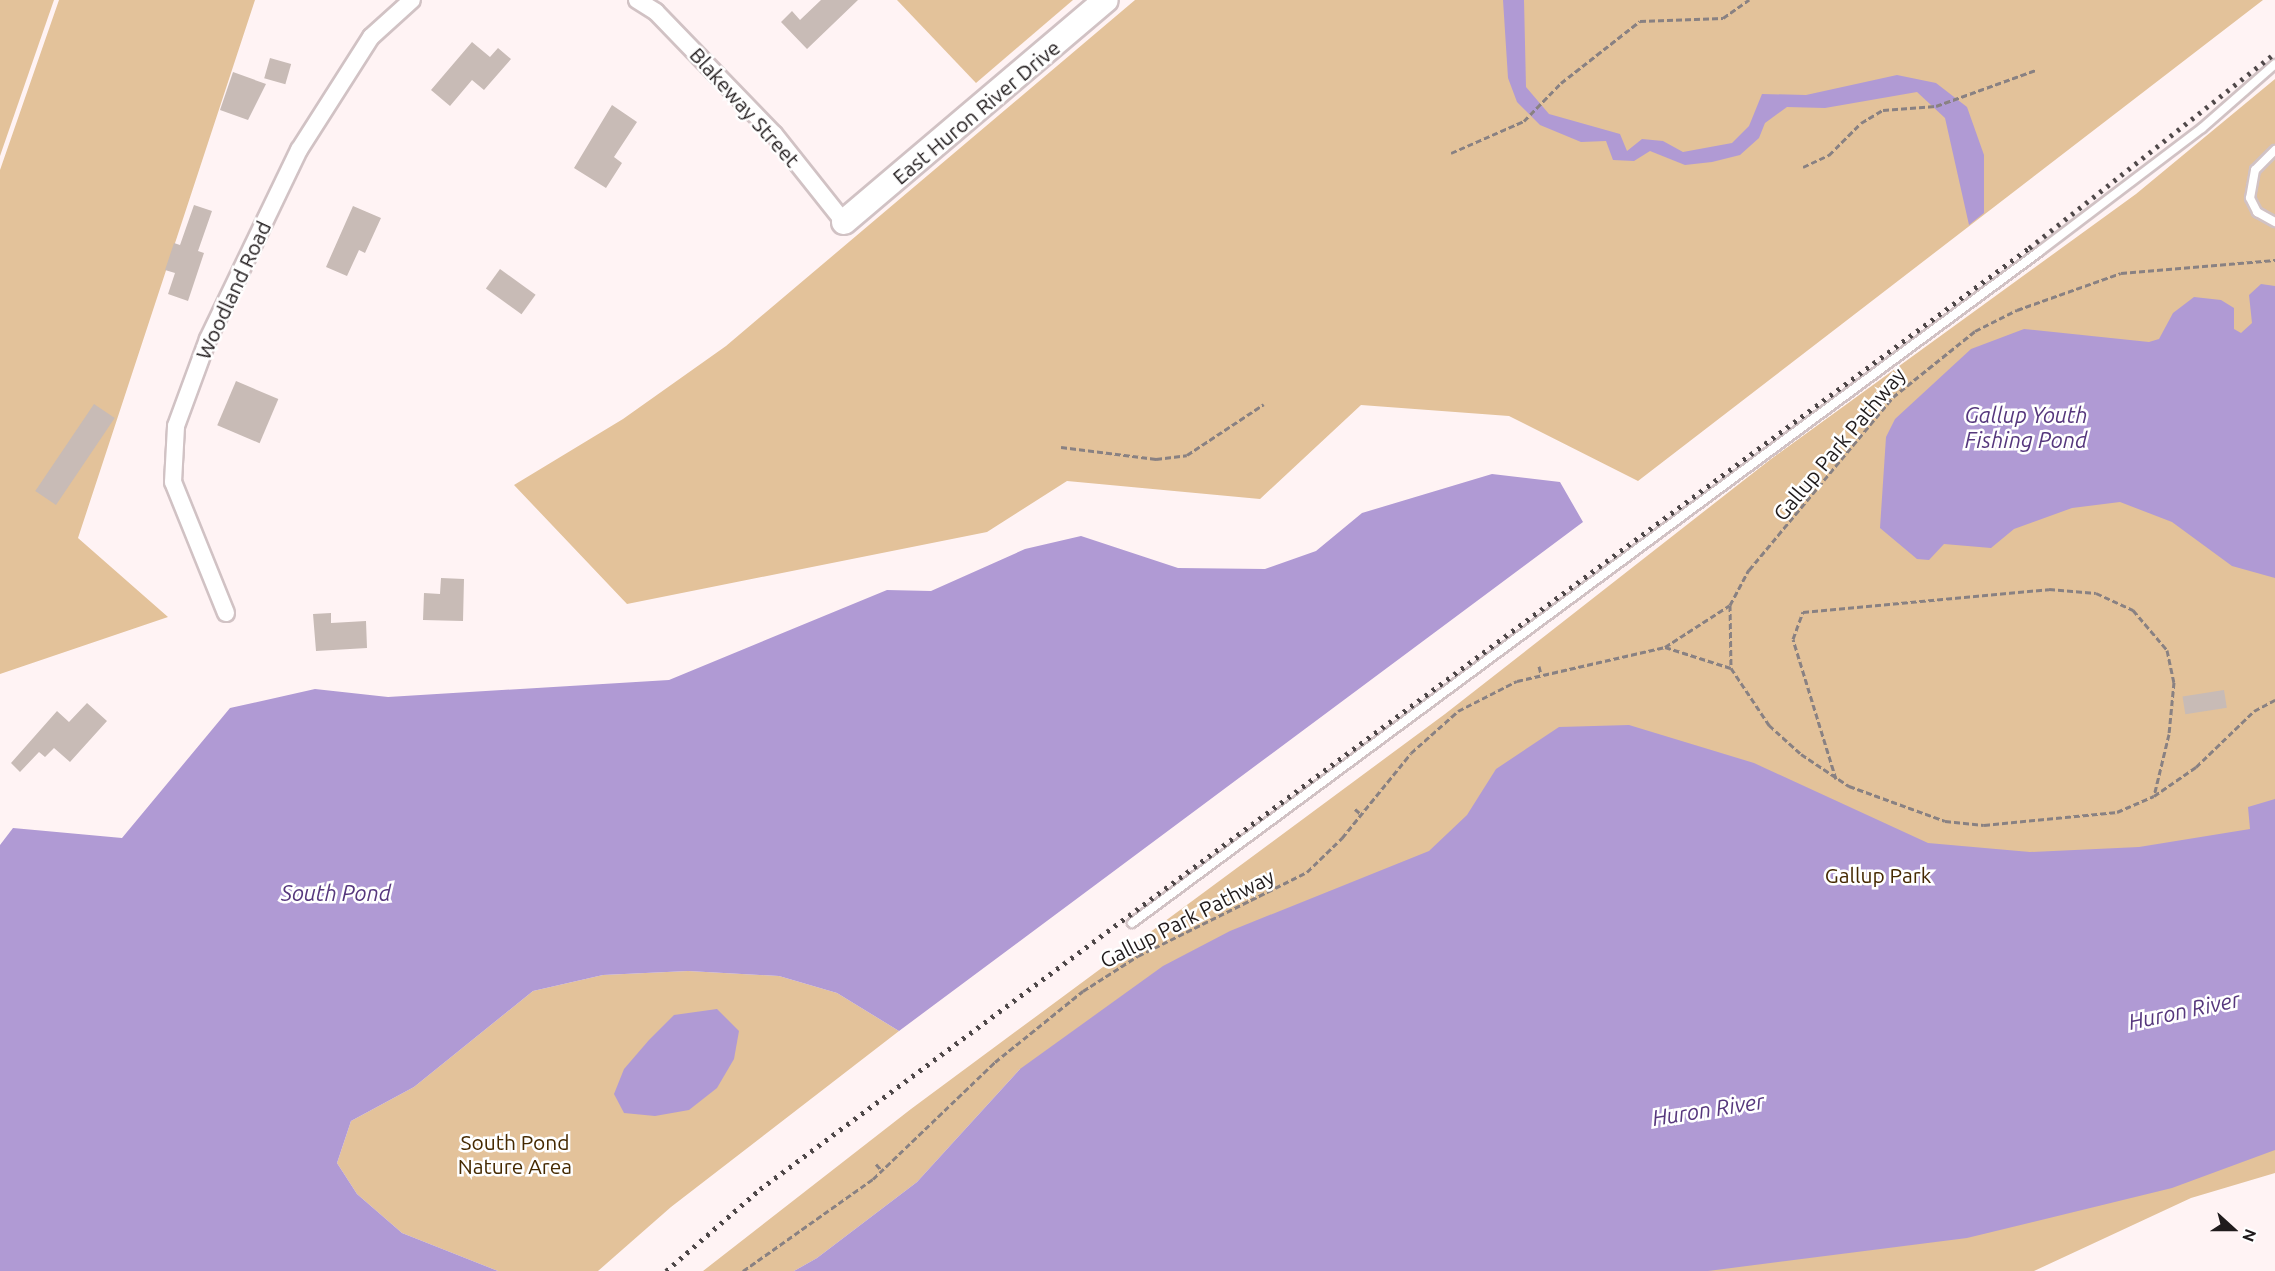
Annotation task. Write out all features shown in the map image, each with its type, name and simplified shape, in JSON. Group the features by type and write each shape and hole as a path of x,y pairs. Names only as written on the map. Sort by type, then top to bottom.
{"main road":[{"name":"East Huron River Drive","path":"844,222 1106,0"}],"street":[{"name":"Woodland Road","path":"226,613 173,482 176,426 208,339 299,150 371,37 412,0"},
{"name":"Blakeway Street","path":"637,0 656,12 774,134 844,222"}],"lane":[{"path":"1132,923 2031,258 2202,128 2275,64"},
{"path":"2275,150 2255,170 2250,198 2257,212 2275,222"}],"path":[{"path":"1451,153 1524,121 1561,83 1640,21 1723,18 1749,0"},
{"path":"1803,167 1829,155 1861,123 1884,110 1936,106 2036,70"},
{"name":"Gallup Park Pathway","path":"743,1271 882,1171 1030,1032 1110,972 1307,872 1362,815 1438,726 1490,693 1541,674 1665,647 1730,605 1749,570 1893,397 1975,331 2017,310 2121,273 2275,260"},
{"path":"1061,447 1156,459 1180,457 1202,449 1228,424 1253,414 1264,404"},
{"path":"1836,778 1793,639 1803,612 2049,589 2096,593 2133,610 2167,650 2174,682 2169,734 2154,796"},
{"path":"1730,605 1731,668 1769,725 1836,778 1911,811 1984,825 2117,812 2154,796 2196,767 2254,711 2275,700"},
{"name":"Gallup Park Pathway","path":"1665,647 1731,668"},
{"path":"1539,666 1541,674"},
{"path":"1355,809 1362,815"},
{"path":"1178,927 1181,936"},
{"path":"876,1164 882,1171"}],"green space":[{"path":"0,0 54,0 0,156"},
{"path":"59,0 255,0 78,538 168,617 0,674 0,170"},
{"path":"897,0 1073,0 976,83"},
{"path":"1135,0 2263,0 1638,481 1509,416 1361,405 1260,499 1067,481 987,532 627,604 514,485 623,419 726,346"},
{"name":"Gallup Park","path":"2275,79 2275,1173 2191,1198 2034,1271 1403,1271 1020,1069 917,1182 817,1258 794,1271 703,1271 911,1109 1445,714 1771,459 2136,194"},
{"name":"South Pond Nature Area","path":"688,971 779,976 837,993 899,1031 671,1207 598,1271 498,1271 402,1233 357,1194 337,1163 351,1121 414,1087 533,991 603,975"}],"water":[{"path":"1503,0 1524,0 1526,87 1549,114 1620,134 1627,151 1642,139 1663,141 1683,152 1732,143 1749,126 1762,94 1806,95 1897,75 1936,83 1967,107 1984,155 1984,213 1969,225 1945,118 1917,92 1825,108 1787,107 1765,123 1759,138 1740,155 1712,162 1685,165 1650,151 1634,161 1613,160 1606,141 1581,142 1540,125 1517,102 1508,78"},
{"name":"Gallup Youth Fishing Pond","path":"2261,284 2275,286 2275,578 2232,566 2172,522 2120,502 2072,508 2014,529 1991,548 1944,544 1929,560 1917,559 1880,528 1886,437 1895,419 1971,349 2024,329 2149,342 2159,339 2173,313 2194,297 2221,300 2234,308 2234,329 2241,333 2252,323 2249,295"},
{"name":"South Pond","path":"1492,474 1560,482 1583,522 899,1031 837,993 779,976 688,971 603,975 533,991 414,1087 351,1121 337,1163 357,1194 402,1233 498,1271 0,1271 0,845 13,828 122,838 230,708 315,689 388,697 669,680 887,590 931,591 1025,549 1081,536 1178,568 1265,569 1316,551 1362,513"},
{"name":"Huron River","path":"1629,725 1754,763 1928,843 2030,852 2139,847 2250,829 2248,807 2275,799 2275,1150 2172,1188 1967,1238 1708,1271 794,1271 817,1258 917,1182 1020,1069 1163,966 1230,931 1429,851 1467,815 1496,769 1559,727"},
{"path":"717,1009 739,1031 734,1059 717,1088 689,1110 655,1116 624,1113 614,1094 624,1069 649,1040 674,1015"}],"building":[{"path":"821,0 858,0 807,49 781,22 792,11 800,20"},
{"path":"472,42 490,57 498,48 511,59 484,90 472,80 450,106 431,90"},
{"path":"270,58 291,64 285,84 264,78"},
{"path":"233,72 266,84 248,120 220,110"},
{"path":"612,105 637,122 614,157 622,163 606,188 574,168"},
{"path":"194,205 212,211 198,251 204,253 188,301 168,294 175,273 165,270 174,243 180,245"},
{"path":"353,206 381,218 365,253 359,250 347,276 326,267"},
{"path":"500,269 536,295 521,314 486,288"},
{"path":"236,381 278,399 260,443 217,425"},
{"path":"94,404 115,418 56,505 35,491"},
{"path":"441,578 464,579 463,621 423,620 424,593 440,594"},
{"path":"331,613 331,623 366,621 367,648 316,651 313,614"},
{"path":"2224,690 2227,708 2185,714 2183,697"},
{"path":"87,703 107,721 70,762 54,748 45,757 39,752 20,772 11,763 57,711 69,722"}],"railway":[{"path":"666,1271 760,1189 2029,248 2275,53"}]}
